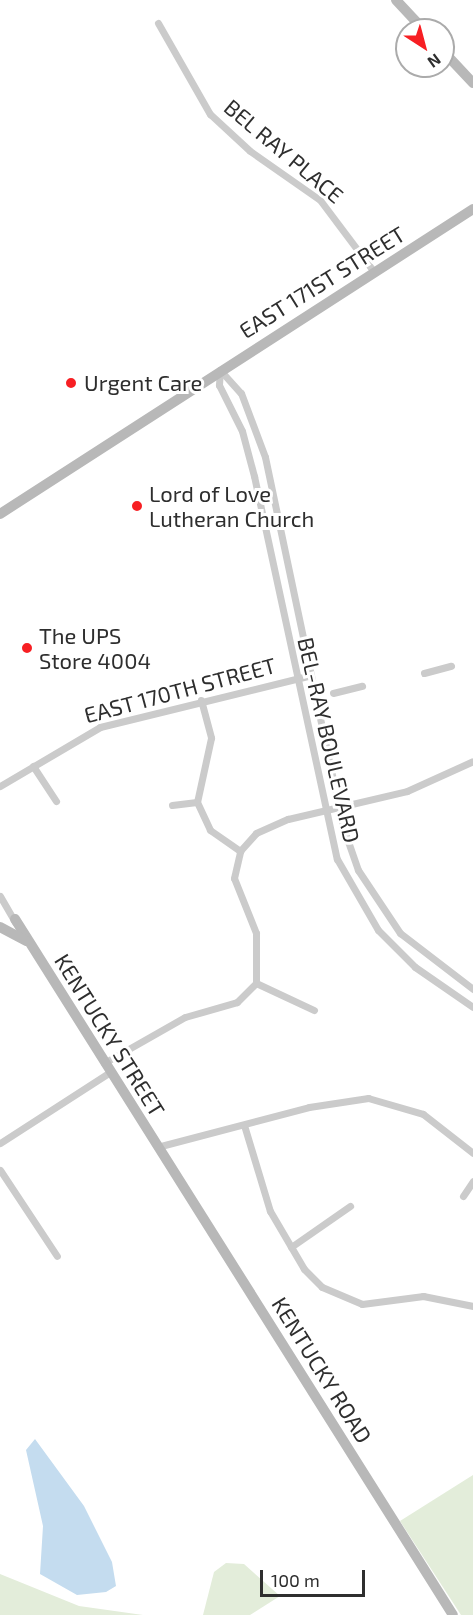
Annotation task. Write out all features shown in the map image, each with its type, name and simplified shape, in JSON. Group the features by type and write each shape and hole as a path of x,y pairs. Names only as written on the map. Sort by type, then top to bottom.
{"street":[{"path":"396,0 413,18"},
{"name":"BEL RAY PLACE","path":"158,23 210,114 249,151 320,200 374,272"},
{"path":"455,64 473,83"},
{"name":"EAST 171ST STREET","path":"0,513 473,209"},
{"name":"BEL-RAY BOULEVARD","path":"220,370 241,393 260,440 339,809 364,882 414,946 473,989"},
{"name":"BEL-RAY BOULEVARD","path":"220,370 219,386 247,444 324,812 349,886 404,957 473,1007"},
{"path":"247,444 260,440"},
{"path":"269,547 284,544"},
{"path":"424,673 451,666"},
{"name":"EAST 170TH STREET","path":"0,786 100,727 201,700 311,675"},
{"path":"333,693 362,686"},
{"path":"201,700 211,738 197,802 210,830 240,851"},
{"path":"0,1143 185,1017 237,1002 256,983 256,933 234,878 240,851 276,822 339,809 407,791 473,761"},
{"path":"33,766 56,801"},
{"path":"172,805 197,802"},
{"path":"0,896 12,915"},
{"path":"6,930 12,915"},
{"path":"6,930 12,915"},
{"name":"KENTUCKY STREET","path":"12,915 157,1147"},
{"path":"6,930 30,943"},
{"path":"404,957 414,946"},
{"path":"256,983 314,1010"},
{"path":"157,1147 309,1107 374,1099 423,1114 473,1153"},
{"path":"243,1125 260,1190 291,1247 312,1278 343,1299 372,1304 423,1296 473,1306"},
{"name":"KENTUCKY ROAD","path":"157,1147 453,1615"},
{"path":"0,1170 57,1256"},
{"path":"463,1196 473,1181"},
{"path":"291,1247 350,1206"}],"green space":[{"path":"473,1475 473,1615 461,1615 400,1521"},
{"path":"226,1563 244,1564 280,1596 250,1615 203,1615 214,1572"},
{"path":"0,1574 79,1606 143,1615 0,1615"}],"water":[{"path":"35,1439 84,1506 112,1562 116,1586 106,1592 77,1595 40,1574 43,1526 26,1450"}],"place":[{"name":"Urgent Care","path":"71,383"},
{"name":"Lord of Love Lutheran Church","path":"137,506"},
{"name":"The UPS Store 4004","path":"27,648"}]}
